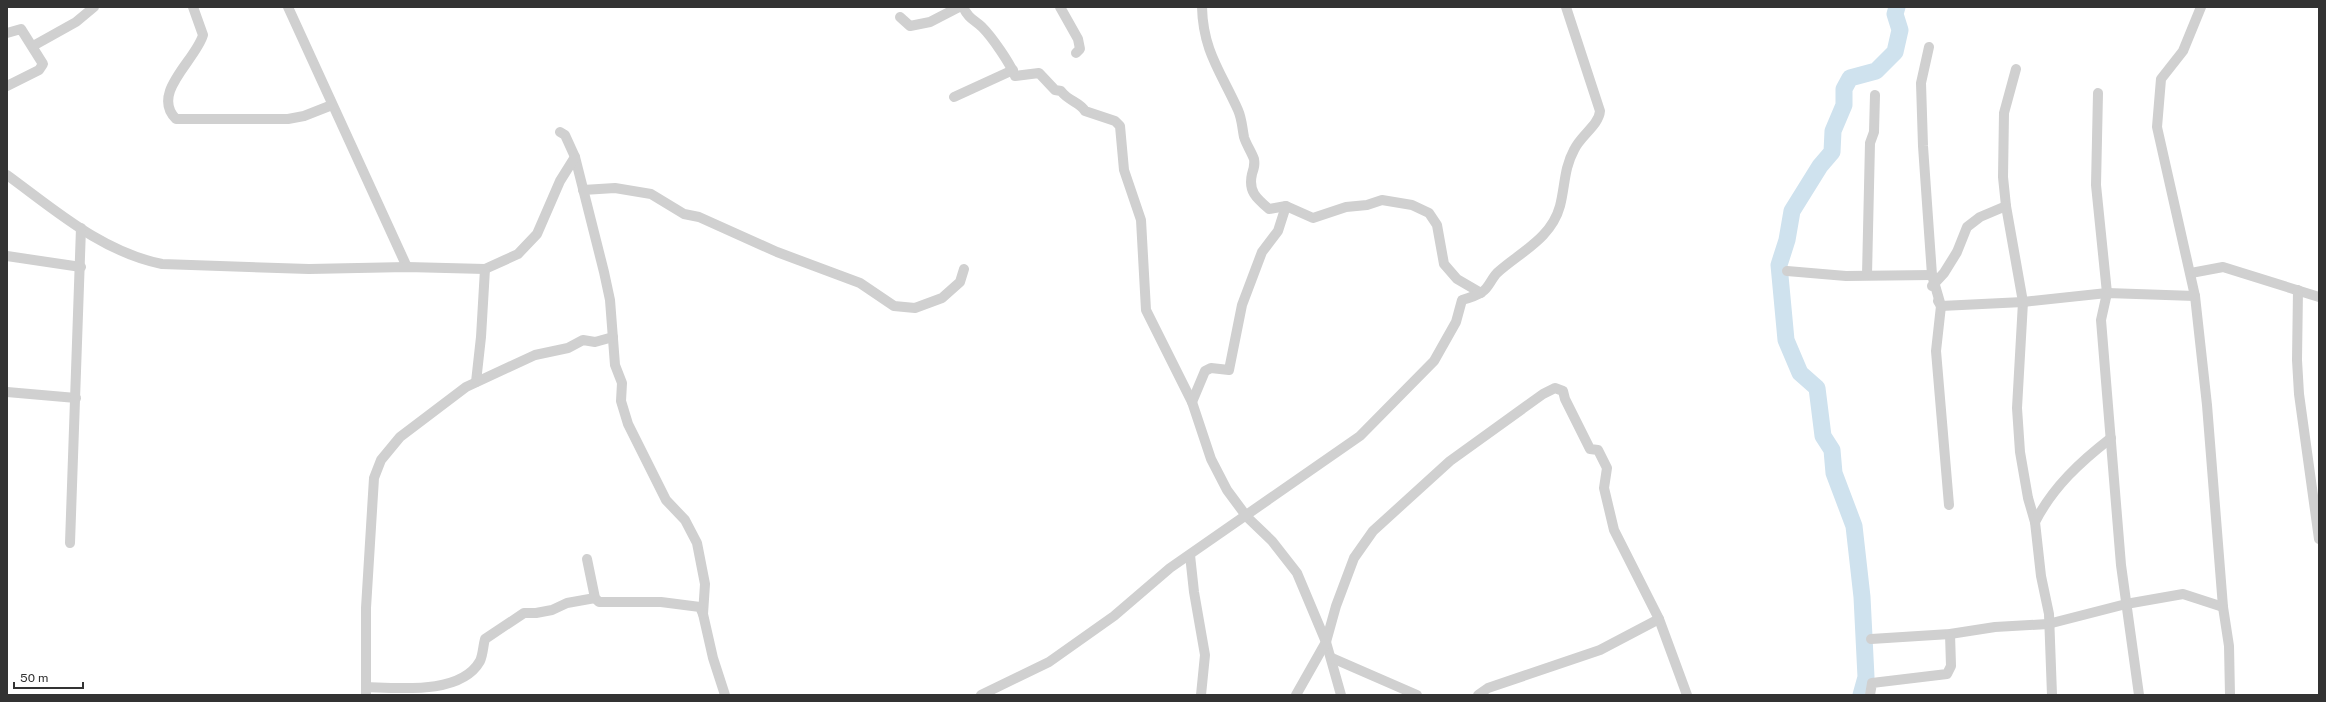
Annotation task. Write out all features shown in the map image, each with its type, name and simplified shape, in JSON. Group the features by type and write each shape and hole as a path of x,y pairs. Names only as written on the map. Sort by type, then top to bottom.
{"street":[{"path":"33,46 76,22 94,7"},
{"path":"193,7 203,35 194,55 178,73 170,89 169,109 176,119 288,119 304,116 332,105"},
{"path":"288,7 407,266"},
{"path":"900,17 910,26 918,26 960,7"},
{"path":"963,7 969,18 983,28 1018,77 1039,73 1055,90 1061,91 1065,97 1082,105 1085,111 1115,121 1120,126 1124,170 1141,220 1146,310 1192,402 1212,459 1227,490 1247,517 1272,541 1297,573 1332,658 1340,695"},
{"path":"1060,7 1078,39 1080,49 1076,53"},
{"path":"1202,7 1202,29 1208,47 1216,68 1238,109 1244,124 1244,137 1255,164 1250,184 1254,197 1269,209 1286,206 1313,218 1346,207 1367,205 1382,200 1412,205 1429,213 1437,224 1444,264 1457,279 1481,293"},
{"path":"980,695 1049,662 1114,616 1146,587 1190,555 1247,517 1360,436 1434,361 1456,322 1462,300 1481,293 1496,274 1522,252 1542,239 1560,206 1564,175 1570,157 1588,129 1600,118 1600,111 1566,7"},
{"path":"2201,7 2183,51 2161,79 2158,127 2195,296 2207,405 2223,607 2230,646 2230,695"},
{"path":"7,34 21,29 42,60 43,67 7,86"},
{"path":"1929,47 1921,83 1926,214 1932,275 1941,306 1936,352 1949,505"},
{"path":"2016,69 2004,113 2003,177 2006,206 2023,302 2018,415 2021,460 2028,498 2035,522 2041,576 2049,614 2048,624 2052,695"},
{"path":"954,97 1013,70"},
{"path":"2098,93 2096,185 2107,293 2101,320 2121,565 2139,695"},
{"path":"1867,275 1870,143 1874,132 1875,95"},
{"path":"560,132 565,135 575,157 610,300 615,365 622,383 621,401 628,424 666,500 685,520 697,543 705,584 703,614"},
{"path":"7,175 81,228 109,245 142,260 162,264 309,269 407,266 485,269 518,254 537,234 560,181 575,157"},
{"path":"583,190 615,188 651,194 684,214 699,217 777,252 860,283 894,306 914,308 942,298 960,282 964,269"},
{"path":"1192,402 1205,371 1211,368 1229,370 1242,305 1262,252 1278,231 1286,206"},
{"path":"1941,306 1930,287 1944,273 1957,252 1967,227 1980,217 2006,206"},
{"path":"70,543 81,267 81,228"},
{"path":"7,256 81,267"},
{"path":"2191,273 2223,267 2238,270 2252,278 2319,297"},
{"path":"476,382 481,337 485,269"},
{"path":"1787,271 1846,276 1932,275"},
{"path":"2298,290 2297,360 2299,394 2319,539"},
{"path":"1941,306 2023,302 2107,293 2195,296"},
{"path":"595,598 567,603 552,610 536,613 524,613 485,640 480,661 466,676 445,684 424,688 366,691 366,608 376,469 387,451 400,437 476,382 535,355 568,348 583,340 595,342 613,337"},
{"path":"1296,695 1326,642 1336,606 1354,558 1373,532 1450,461 1543,394 1555,388 1563,392 1590,449 1598,450 1607,468 1604,488 1614,530 1659,619 1688,695"},
{"path":"7,392 76,398"},
{"path":"2035,522 2057,488 2082,461 2111,438"},
{"path":"1190,555 1194,592 1205,655 1201,695"},
{"path":"587,559 595,598 599,602 661,602 700,607 703,614 712,658 725,695"},
{"path":"1871,639 1950,634 1995,627 2048,624 2126,604 2183,594 2223,607"},
{"path":"1478,695 1488,688 1600,650 1659,619"},
{"path":"1870,695 1872,683 1947,674 1951,666 1950,634"},
{"path":"1332,658 1417,695"}],"waterway":[{"path":"1861,695 1866,677 1862,597 1854,526 1834,473 1832,450 1823,436 1817,388 1800,373 1786,340 1779,265 1787,240 1792,211 1820,166 1832,152 1833,131 1844,105 1844,89 1850,78 1876,71 1895,52 1900,30 1895,14 1897,7"}]}
